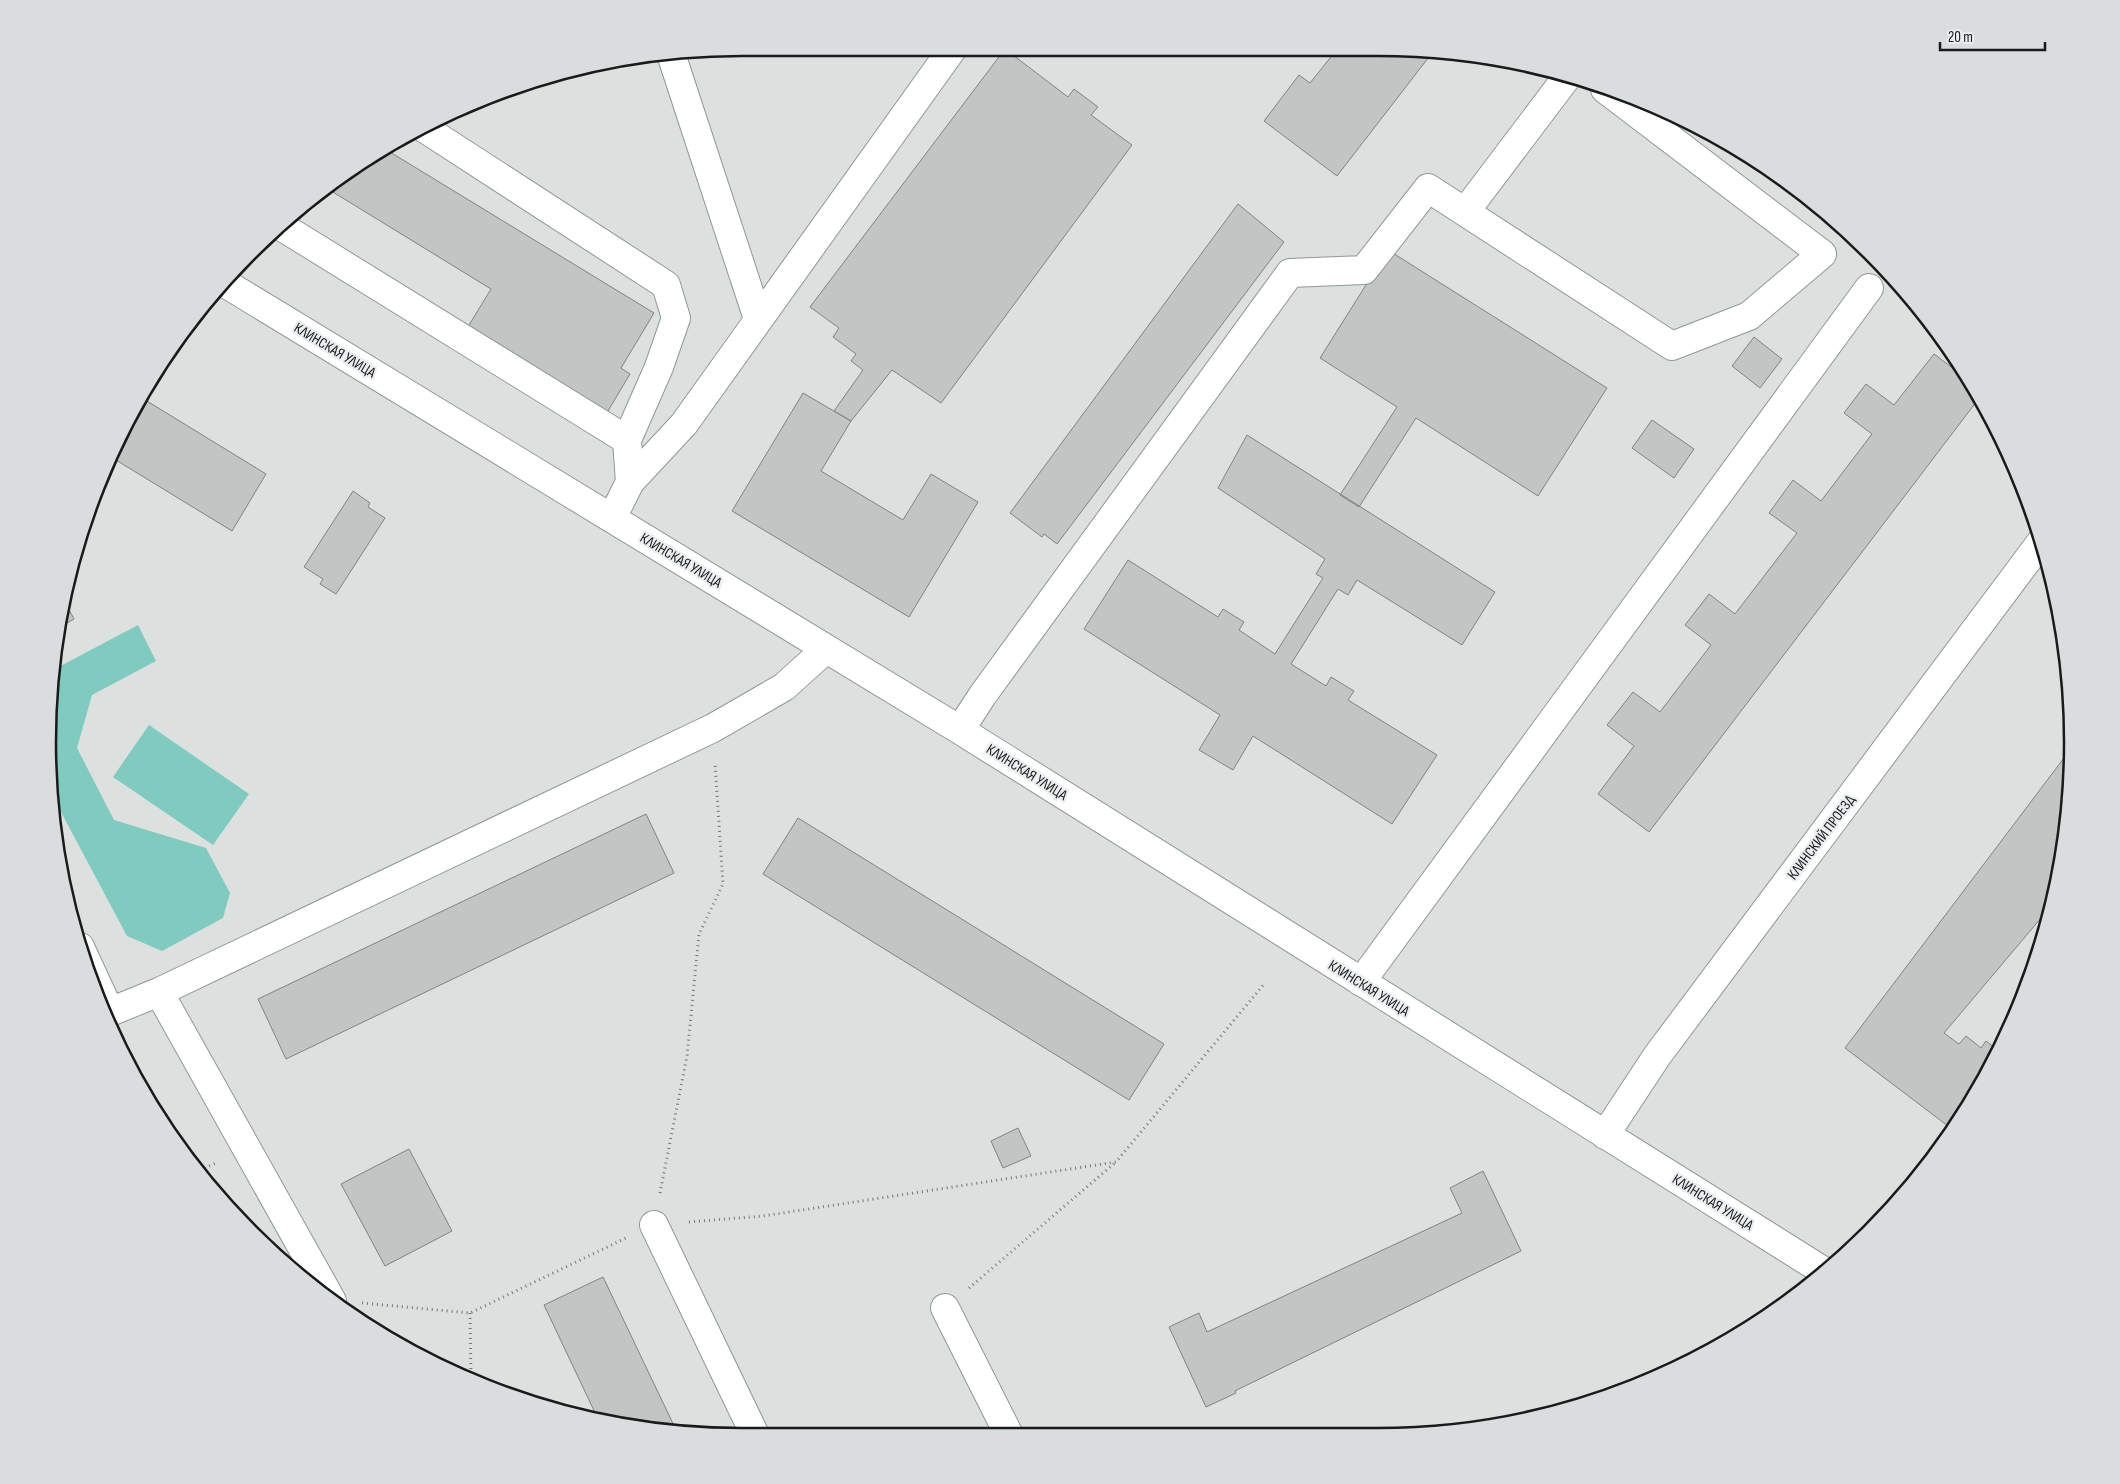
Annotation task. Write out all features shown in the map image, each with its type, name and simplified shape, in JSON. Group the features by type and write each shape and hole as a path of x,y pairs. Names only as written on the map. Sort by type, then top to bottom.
{"street":[{"path":"612,518 630,482 684,424 947,56"},
{"path":"673,60 758,319"},
{"path":"1465,212 1563,82"},
{"path":"960,730 982,696 1290,273 1364,270 1428,188 1672,346 1749,316 1822,254 1621,101"},
{"path":"430,132 666,285 676,318 659,367 627,440 630,482"},
{"path":"286,229 627,440"},
{"name":"КЛИНСКАЯ УЛИЦА","path":"230,286 960,730 1818,1268"},
{"path":"1361,982 1869,288"},
{"name":"КЛИНСКИЙ ПРОЕЗД","path":"1605,1135 1657,1056 2035,550"},
{"path":"112,1012 159,992 713,728 784,687 826,649"},
{"path":"159,992 323,1285"},
{"path":"654,1225 752,1428"},
{"path":"945,1308 1005,1428"}],"path":[{"path":"654,1225 687,1056 699,934 723,884 713,728"},
{"path":"945,1308 1116,1162 1265,983"},
{"path":"346,1301 470,1313 654,1225 763,1216 1116,1162"},
{"path":"470,1313 470,1371"}],"green space":[{"path":"138,625 156,661 92,695 77,748 114,820 206,848 230,893 223,918 162,951 127,936 60,810 56,742 61,666"},
{"path":"149,725 249,794 213,845 113,777"}],"building":[{"path":"1000,56 1014,56 1068,97 1074,89 1098,107 1091,115 1132,145 941,403 892,370 851,421 834,411 863,370 851,361 856,354 833,337 839,328 810,307"},
{"path":"1332,56 1428,58 1337,176 1264,121 1299,75 1310,83"},
{"path":"391,153 654,313 621,368 630,374 605,416 466,330 491,289 333,192"},
{"path":"1238,204 1284,242 1057,544 1044,534 1042,537 1010,513"},
{"path":"1388,250 1607,388 1538,496 1416,418 1359,507 1340,495 1397,407 1320,358"},
{"path":"1754,337 1782,359 1760,388 1732,366"},
{"path":"1934,354 1952,368 1975,404 1649,832 1598,794 1634,746 1607,725 1633,692 1660,712 1711,645 1685,625 1709,594 1735,614 1797,533 1769,513 1793,480 1821,501 1872,434 1844,413 1866,384 1894,405"},
{"path":"803,393 851,421 821,471 903,520 931,474 978,502 909,617 732,511"},
{"path":"147,401 266,474 232,531 117,461"},
{"path":"1652,420 1694,449 1674,478 1632,448"},
{"path":"1247,435 1495,592 1462,645 1357,580 1348,595 1338,589 1291,664 1326,686 1331,677 1354,691 1348,700 1437,755 1392,824 1253,736 1233,770 1199,750 1220,715 1084,629 1128,560 1218,617 1223,609 1244,622 1239,630 1275,654 1323,578 1316,574 1325,559 1218,488"},
{"path":"353,491 370,503 368,507 385,518 336,594 320,584 323,579 304,567"},
{"path":"69,609 74,619 67,623"},
{"path":"2063,759 2058,832 2051,876 2040,919 1944,1033 1959,1044 1966,1036 1981,1048 1986,1041 1992,1046 1972,1085 1947,1125 1845,1048"},
{"path":"646,814 674,873 286,1059 258,999"},
{"path":"798,818 1164,1044 1129,1100 763,874"},
{"path":"1018,1128 1031,1156 1003,1168 991,1141"},
{"path":"409,1149 452,1231 385,1266 341,1184"},
{"path":"1483,1171 1521,1251 1243,1387 1235,1391 1236,1393 1206,1407 1169,1327 1199,1313 1207,1332 1462,1213 1450,1188"},
{"path":"603,1277 673,1424 594,1412 544,1305"}]}
